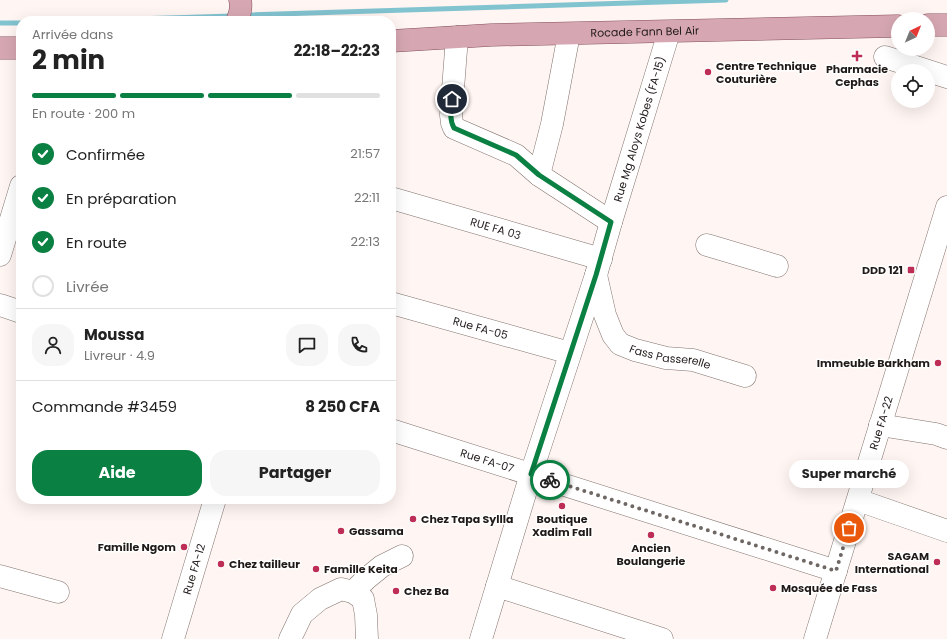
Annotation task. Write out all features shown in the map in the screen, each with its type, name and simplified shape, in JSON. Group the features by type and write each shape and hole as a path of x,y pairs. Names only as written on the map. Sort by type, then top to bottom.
{"main road":[{"path":"240,0 240,16"},
{"path":"935,25 947,25"},
{"name":"Rocade Fann Bel Air","path":"396,41 457,37 891,26"},
{"path":"0,48 16,48"}],"street":[{"name":"Rue Mg Aloys Kobes (FA-15)","path":"481,639 531,474 598,267 670,32"},
{"path":"539,175 552,124 569,34"},
{"path":"457,37 451,115 454,128 516,155 539,175 611,222"},
{"path":"885,57 947,77"},
{"name":"RUE FA 03","path":"396,200 598,267"},
{"path":"0,255 16,202"},
{"name":"Rue FA-22","path":"815,639 947,207"},
{"path":"707,245 777,266"},
{"name":"Fass Passerelle","path":"598,267 605,315 613,335 620,344 635,350 666,358 693,360 745,376"},
{"name":"Rue FA-05","path":"396,304 570,353"},
{"path":"0,306 16,311"},
{"path":"880,424 936,434 947,438"},
{"name":"Rue FA-07","path":"396,432 836,571"},
{"path":"858,500 947,530"},
{"name":"Rue FA-12","path":"172,639 213,504"},
{"path":"353,592 382,566 402,556"},
{"path":"0,576 58,592"},
{"path":"497,586 610,632 662,639"},
{"path":"290,639 302,614 320,599 341,589 353,592 363,599 366,615 367,639"}],"waterway":[{"path":"245,15 726,0"},
{"path":"0,23 16,23"}],"way so far":[{"path":"550,480 836,571 849,528"}],"place":[{"name":"Pharmacie Cephas","path":"857,56"},
{"name":"Centre Technique Couturière","path":"708,72"},
{"name":"DDD 121","path":"911,270"},
{"name":"Immeuble Barkham","path":"938,363"},
{"name":"Boutique Xadim Fall","path":"562,506"},
{"name":"Chez Tapa Syllla","path":"413,519"},
{"name":"Super marché","path":"849,528"},
{"name":"Gassama","path":"341,531"},
{"name":"Ancien Boulangerie","path":"651,535"},
{"name":"Famille Ngom","path":"184,547"},
{"name":"SAGAM International","path":"937,562"},
{"name":"Chez tailleur","path":"221,564"},
{"name":"Famille Keita","path":"316,569"},
{"name":"Mosquée de Fass","path":"773,588"},
{"name":"Chez Ba","path":"396,591"}],"route":[{"path":"452,99 451,115 454,128 516,155 539,175 611,222 596,275 531,474 550,480"}]}
